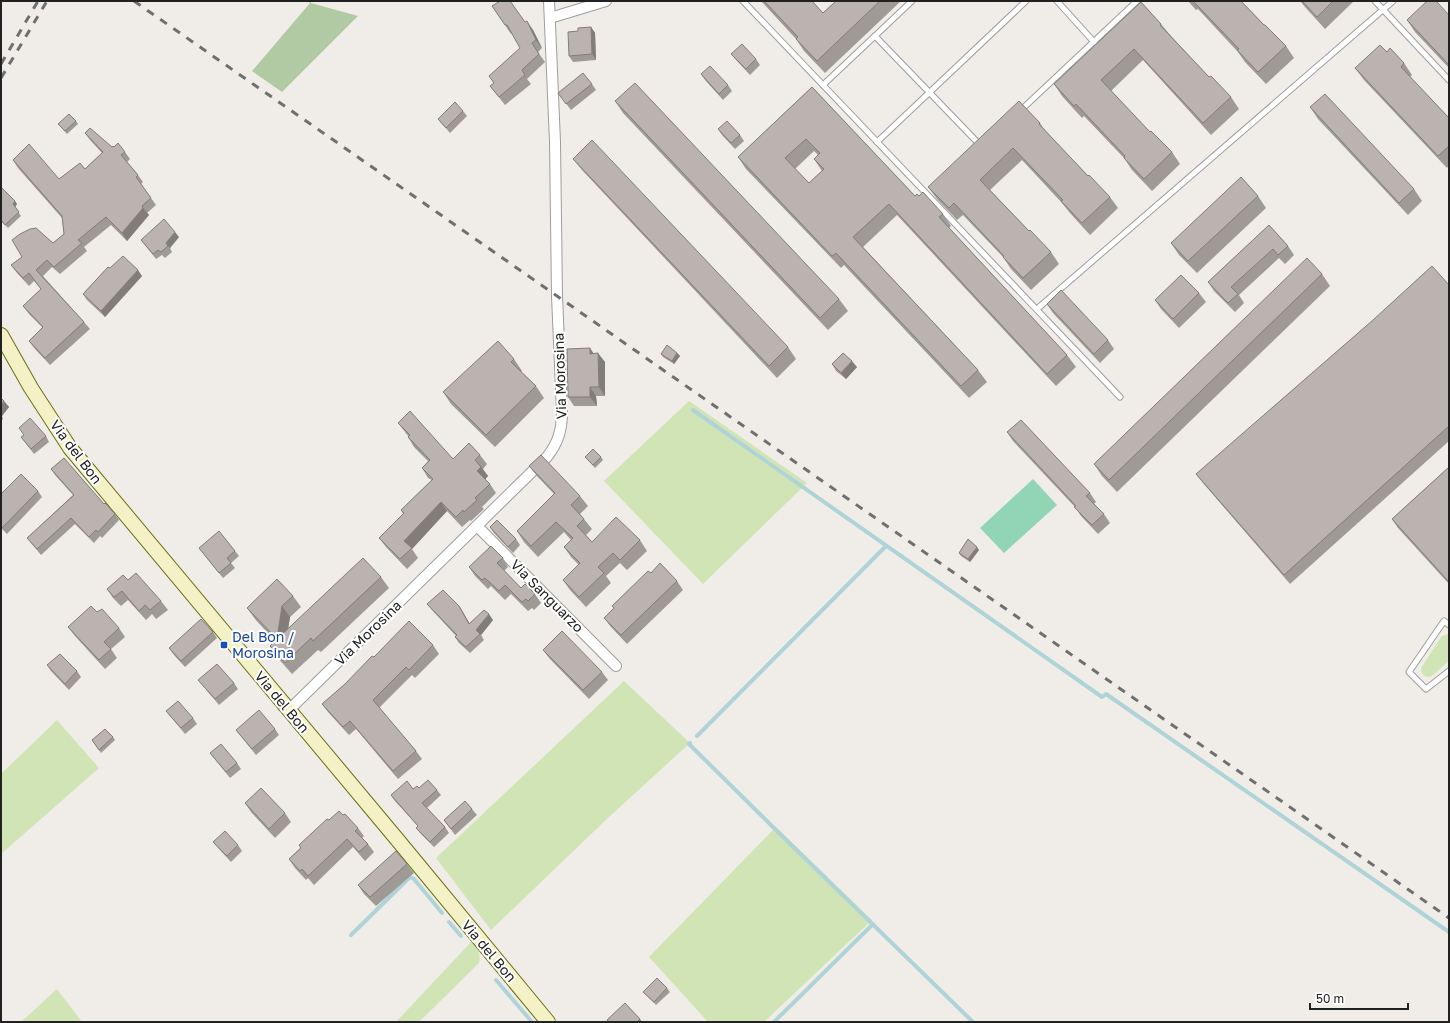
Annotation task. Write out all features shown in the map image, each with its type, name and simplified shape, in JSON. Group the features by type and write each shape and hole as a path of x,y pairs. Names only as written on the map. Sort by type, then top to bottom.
{"street":[{"name":"Via Morosina","path":"289,710 547,457 559,437 562,426 557,296 555,142 549,1"},
{"path":"550,18 606,1"},
{"name":"Via del Bon","path":"1,335 31,388 70,448 548,1022"},
{"name":"Via Sanguarzo","path":"477,526 616,666"}],"lane":[{"path":"743,1 1120,397"},
{"path":"823,85 912,1"},
{"path":"878,142 1026,1"},
{"path":"1057,1 1094,42"},
{"path":"1015,116 1137,1"},
{"path":"1375,1 1449,80"},
{"path":"1036,309 1393,1"},
{"path":"875,36 982,147"},
{"path":"976,153 987,142"},
{"path":"929,197 935,191"},
{"path":"1449,625 1444,621 1409,672 1426,689 1449,671"}],"green space":[{"path":"307,1 358,16 282,92 252,71 310,3"},
{"path":"689,401 807,483 703,584 604,481"},
{"path":"1033,479 1057,505 1004,553 980,528"},
{"path":"1447,634 1449,635 1449,661 1432,676 1426,677 1422,673 1421,668 1441,637"},
{"path":"624,681 690,743 609,817 491,930 436,858"},
{"path":"57,720 99,768 1,854 1,774"},
{"path":"776,827 872,920 764,1022 708,1022 649,957"},
{"path":"472,941 476,946 480,957 479,963 419,1022 396,1022"},
{"path":"57,989 82,1022 21,1022"}],"building":[{"path":"500,1 510,1 525,22 527,21 536,40 532,43 539,54 522,70 525,75 499,97 490,86 494,83 489,76 520,48 507,25 505,25 492,6"},
{"path":"764,1 812,1 823,13 836,1 880,1 817,61 796,39 798,37"},
{"path":"1193,1 1241,1 1286,46 1258,72 1237,50 1239,49"},
{"path":"1302,1 1333,1 1317,17"},
{"path":"1427,1 1436,1 1449,15 1449,65 1407,20"},
{"path":"1141,2 1161,24 1160,25 1209,77 1211,76 1231,97 1203,123 1134,49 1101,80 1150,132 1151,131 1172,152 1144,179 1124,158 1125,156 1076,104 1074,106 1054,84"},
{"path":"591,27 592,54 569,56 568,32 578,31 578,28"},
{"path":"742,44 756,59 746,69 731,54"},
{"path":"1380,45 1387,52 1390,48 1404,63 1401,67 1449,118 1449,146 1438,156 1355,68"},
{"path":"710,66 728,85 719,94 701,74"},
{"path":"583,73 592,84 566,104 558,93"},
{"path":"635,83 839,299 820,318 615,101"},
{"path":"812,87 915,196 917,194 919,196 923,192 943,214 939,217 1067,355 1047,374 889,204 853,237 978,370 961,386 836,253 832,256 738,157","holes":["806,139 820,153 814,159 824,169 809,183 785,158"]},
{"path":"1325,94 1414,189 1399,203 1310,107"},
{"path":"1019,101 1088,176 1089,175 1110,197 1082,223 1061,201 1063,200 1013,148 980,180 1051,252 1023,278 954,203 949,208 928,187"},
{"path":"455,102 463,111 446,128 438,119"},
{"path":"69,114 76,121 65,131 58,124"},
{"path":"727,121 740,135 731,143 718,129"},
{"path":"90,128 112,147 118,143 125,152 121,155 138,175 136,177 151,198 142,206 143,208 122,233 106,217 78,240 82,243 54,267 47,260 36,270 84,322 45,358 29,341 43,327 23,306 41,289 29,273 23,278 11,265 22,257 12,240 30,229 36,228 53,243 64,234 62,216 13,160 29,144 59,179 80,163 85,169 103,152 85,133"},
{"path":"592,140 788,347 769,366 573,159"},
{"path":"1241,177 1258,196 1188,261 1171,243"},
{"path":"1,187 15,201 13,204 19,212 5,225 1,220"},
{"path":"164,219 175,232 166,243 168,246 161,252 158,250 153,254 141,240"},
{"path":"1269,225 1288,246 1278,255 1273,249 1231,287 1238,294 1228,303 1208,282"},
{"path":"123,256 138,270 101,311 83,294 108,267 110,268"},
{"path":"1307,258 1322,274 1109,480 1094,464"},
{"path":"1432,266 1449,285 1449,426 1284,575 1196,474 1373,320"},
{"path":"1181,275 1199,293 1173,319 1155,300"},
{"path":"1061,290 1108,340 1094,354 1047,304"},
{"path":"498,341 514,359 511,362 536,386 486,435 443,392"},
{"path":"667,345 677,353 672,361 661,354"},
{"path":"590,348 590,354 598,353 599,387 590,387 590,397 568,397 567,349"},
{"path":"843,353 852,361 841,373 832,364"},
{"path":"1,398 4,401 1,405"},
{"path":"410,411 453,459 469,443 480,455 475,460 481,467 477,471 490,484 475,498 477,500 456,517 441,502 404,541 412,548 400,559 379,538 404,513 401,510 433,479 422,468 430,460 408,437 410,435 398,423"},
{"path":"30,418 46,436 31,449 21,437 24,435 19,428"},
{"path":"1021,420 1090,493 1086,496 1104,514 1092,525 1007,432"},
{"path":"593,449 601,457 593,465 585,457"},
{"path":"541,455 580,496 571,505 584,519 577,526 592,542 616,517 640,540 620,560 613,553 598,567 604,573 579,597 563,580 580,563 564,547 573,538 556,522 531,546 517,531 555,493 529,466"},
{"path":"64,458 104,504 105,503 115,514 98,532 96,530 89,537 71,518 37,549 27,538 74,495 51,469"},
{"path":"1449,467 1449,582 1392,519"},
{"path":"21,474 38,491 2,528 1,494"},
{"path":"497,520 516,539 508,547 490,527"},
{"path":"219,531 235,551 227,558 231,563 219,573 199,548"},
{"path":"968,539 977,547 968,559 959,553"},
{"path":"491,546 503,558 497,563 521,588 525,584 535,594 528,601 526,599 522,602 505,585 499,591 485,578 482,580 469,567"},
{"path":"363,558 381,577 313,641 311,638 285,663 270,646"},
{"path":"660,563 677,581 621,635 604,618 614,608 612,606 648,571 651,573"},
{"path":"136,573 161,601 150,610 145,605 139,611 122,591 114,597 107,589 123,575 128,580"},
{"path":"277,579 293,596 282,606 277,639 247,608"},
{"path":"443,590 459,606 469,624 484,610 489,614 476,630 480,634 466,647 455,637 457,635 427,604"},
{"path":"91,606 97,612 102,609 119,628 104,642 111,649 99,660 68,627"},
{"path":"201,619 213,632 181,661 169,648"},
{"path":"409,621 433,645 409,670 406,667 373,700 416,751 393,771 350,721 343,727 322,704 345,684 372,656 374,657"},
{"path":"562,631 602,672 583,690 543,650"},
{"path":"60,654 77,671 65,684 47,665"},
{"path":"217,664 234,683 215,699 198,680"},
{"path":"178,701 193,718 181,728 166,711"},
{"path":"259,710 275,729 252,749 236,730"},
{"path":"105,729 113,737 99,750 92,740"},
{"path":"221,744 237,763 226,772 210,753"},
{"path":"428,780 437,790 422,803 445,827 430,842 416,828 418,826 391,795 407,781 413,789 417,786 419,788"},
{"path":"261,788 285,813 269,829 245,803"},
{"path":"465,801 472,809 451,829 444,820"},
{"path":"339,811 343,815 345,814 358,828 355,831 368,844 359,852 347,839 308,876 302,869 300,871 289,859 301,848 299,845 327,819 329,820"},
{"path":"225,831 238,845 227,856 213,842"},
{"path":"396,851 407,864 370,897 358,885"},
{"path":"657,978 667,988 654,1002 643,992"},
{"path":"625,1003 640,1019 638,1022 610,1022 607,1020"}],"waterway":[{"path":"693,410 1102,697 1106,694 1449,932"},
{"path":"697,736 886,546"},
{"path":"690,743 689,744 778,832 973,1022"},
{"path":"351,935 410,877 414,879 442,913"},
{"path":"449,922 461,936"},
{"path":"774,1022 873,924"},
{"path":"496,980 532,1022"}],"railway":[{"path":"1,64 38,1"},
{"path":"1,78 47,1"},
{"path":"134,1 1449,918"}],"place":[{"name":"Del Bon / Morosina","path":"224,645"}]}
